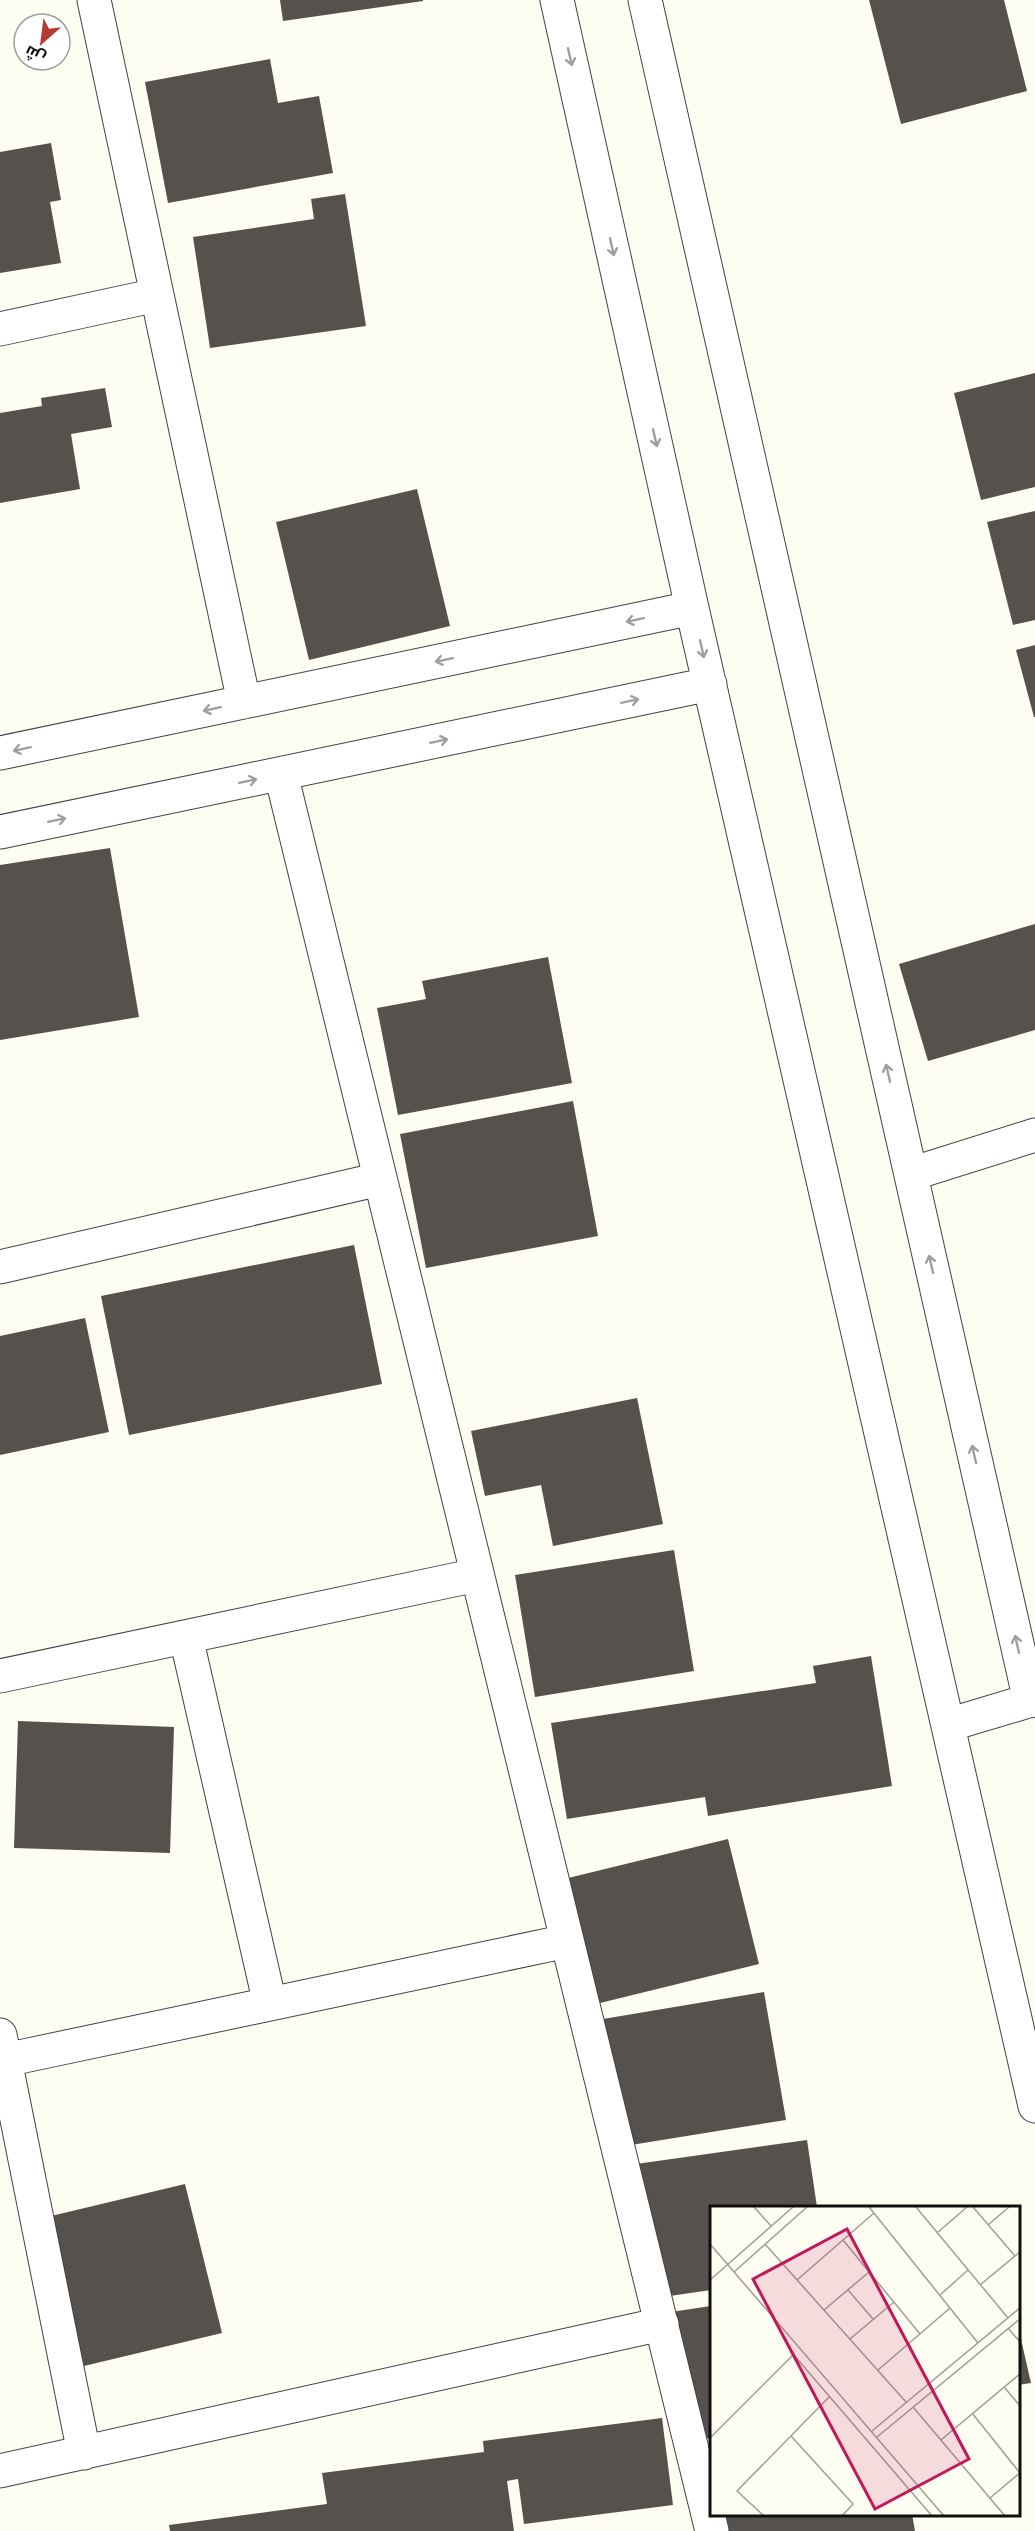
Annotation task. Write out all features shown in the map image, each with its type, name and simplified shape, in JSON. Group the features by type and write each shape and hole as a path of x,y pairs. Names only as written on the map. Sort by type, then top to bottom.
{"street":[{"path":"94,0 244,702"},
{"path":"557,0 710,684 1035,2106"},
{"path":"645,0 1032,1700 948,1725"},
{"path":"0,329 157,295"},
{"path":"0,753 693,608"},
{"path":"0,832 710,684"},
{"path":"281,774 712,2531"},
{"path":"911,1174 1035,1135"},
{"path":"0,1267 380,1179"},
{"path":"0,1676 477,1575"},
{"path":"186,1636 270,2004"},
{"path":"84,2453 2,2048 270,2004 567,1941"},
{"path":"0,2472 662,2324"}],"building":[{"path":"280,0 423,0 423,1 283,21"},
{"path":"869,0 1004,0 1027,91 901,124"},
{"path":"270,59 278,103 319,96 333,173 168,203 145,82"},
{"path":"51,143 61,200 50,202 61,263 0,273 0,152"},
{"path":"345,194 366,326 210,348 193,237 314,219 311,199"},
{"path":"1035,373 1035,487 981,500 954,393"},
{"path":"105,388 112,427 71,434 80,489 0,503 0,413 42,406 41,398"},
{"path":"417,489 450,626 309,660 276,522"},
{"path":"1035,511 1035,620 1013,625 987,522"},
{"path":"1035,645 1035,717 1034,717 1016,650"},
{"path":"110,848 139,1017 0,1040 0,865"},
{"path":"1035,924 1035,1030 928,1061 899,964"},
{"path":"548,957 572,1083 398,1115 377,1008 426,999 422,981"},
{"path":"573,1101 598,1236 426,1268 400,1134"},
{"path":"354,1245 382,1384 129,1435 101,1296"},
{"path":"85,1318 109,1432 0,1455 0,1336"},
{"path":"637,1398 663,1524 553,1546 541,1485 485,1496 471,1431"},
{"path":"674,1550 694,1671 535,1697 515,1575"},
{"path":"871,1656 892,1786 708,1816 705,1797 567,1819 551,1723 816,1683 813,1666"},
{"path":"18,1721 174,1727 170,1853 14,1848"},
{"path":"728,1839 759,1964 596,2004 564,1879"},
{"path":"764,1992 786,2120 631,2145 623,2100 617,2101 603,2019"},
{"path":"807,2140 817,2206 710,2206 710,2290 656,2298 636,2164"},
{"path":"185,2184 222,2333 84,2366 47,2217"},
{"path":"710,2306 710,2438 692,2440 671,2312"},
{"path":"1020,2335 1031,2383 1020,2385"},
{"path":"662,2418 673,2505 524,2524 518,2479 507,2481 514,2531 170,2531 169,2525 327,2504 322,2473 484,2452 483,2441"},
{"path":"717,2516 912,2516 915,2531 720,2531"}]}
